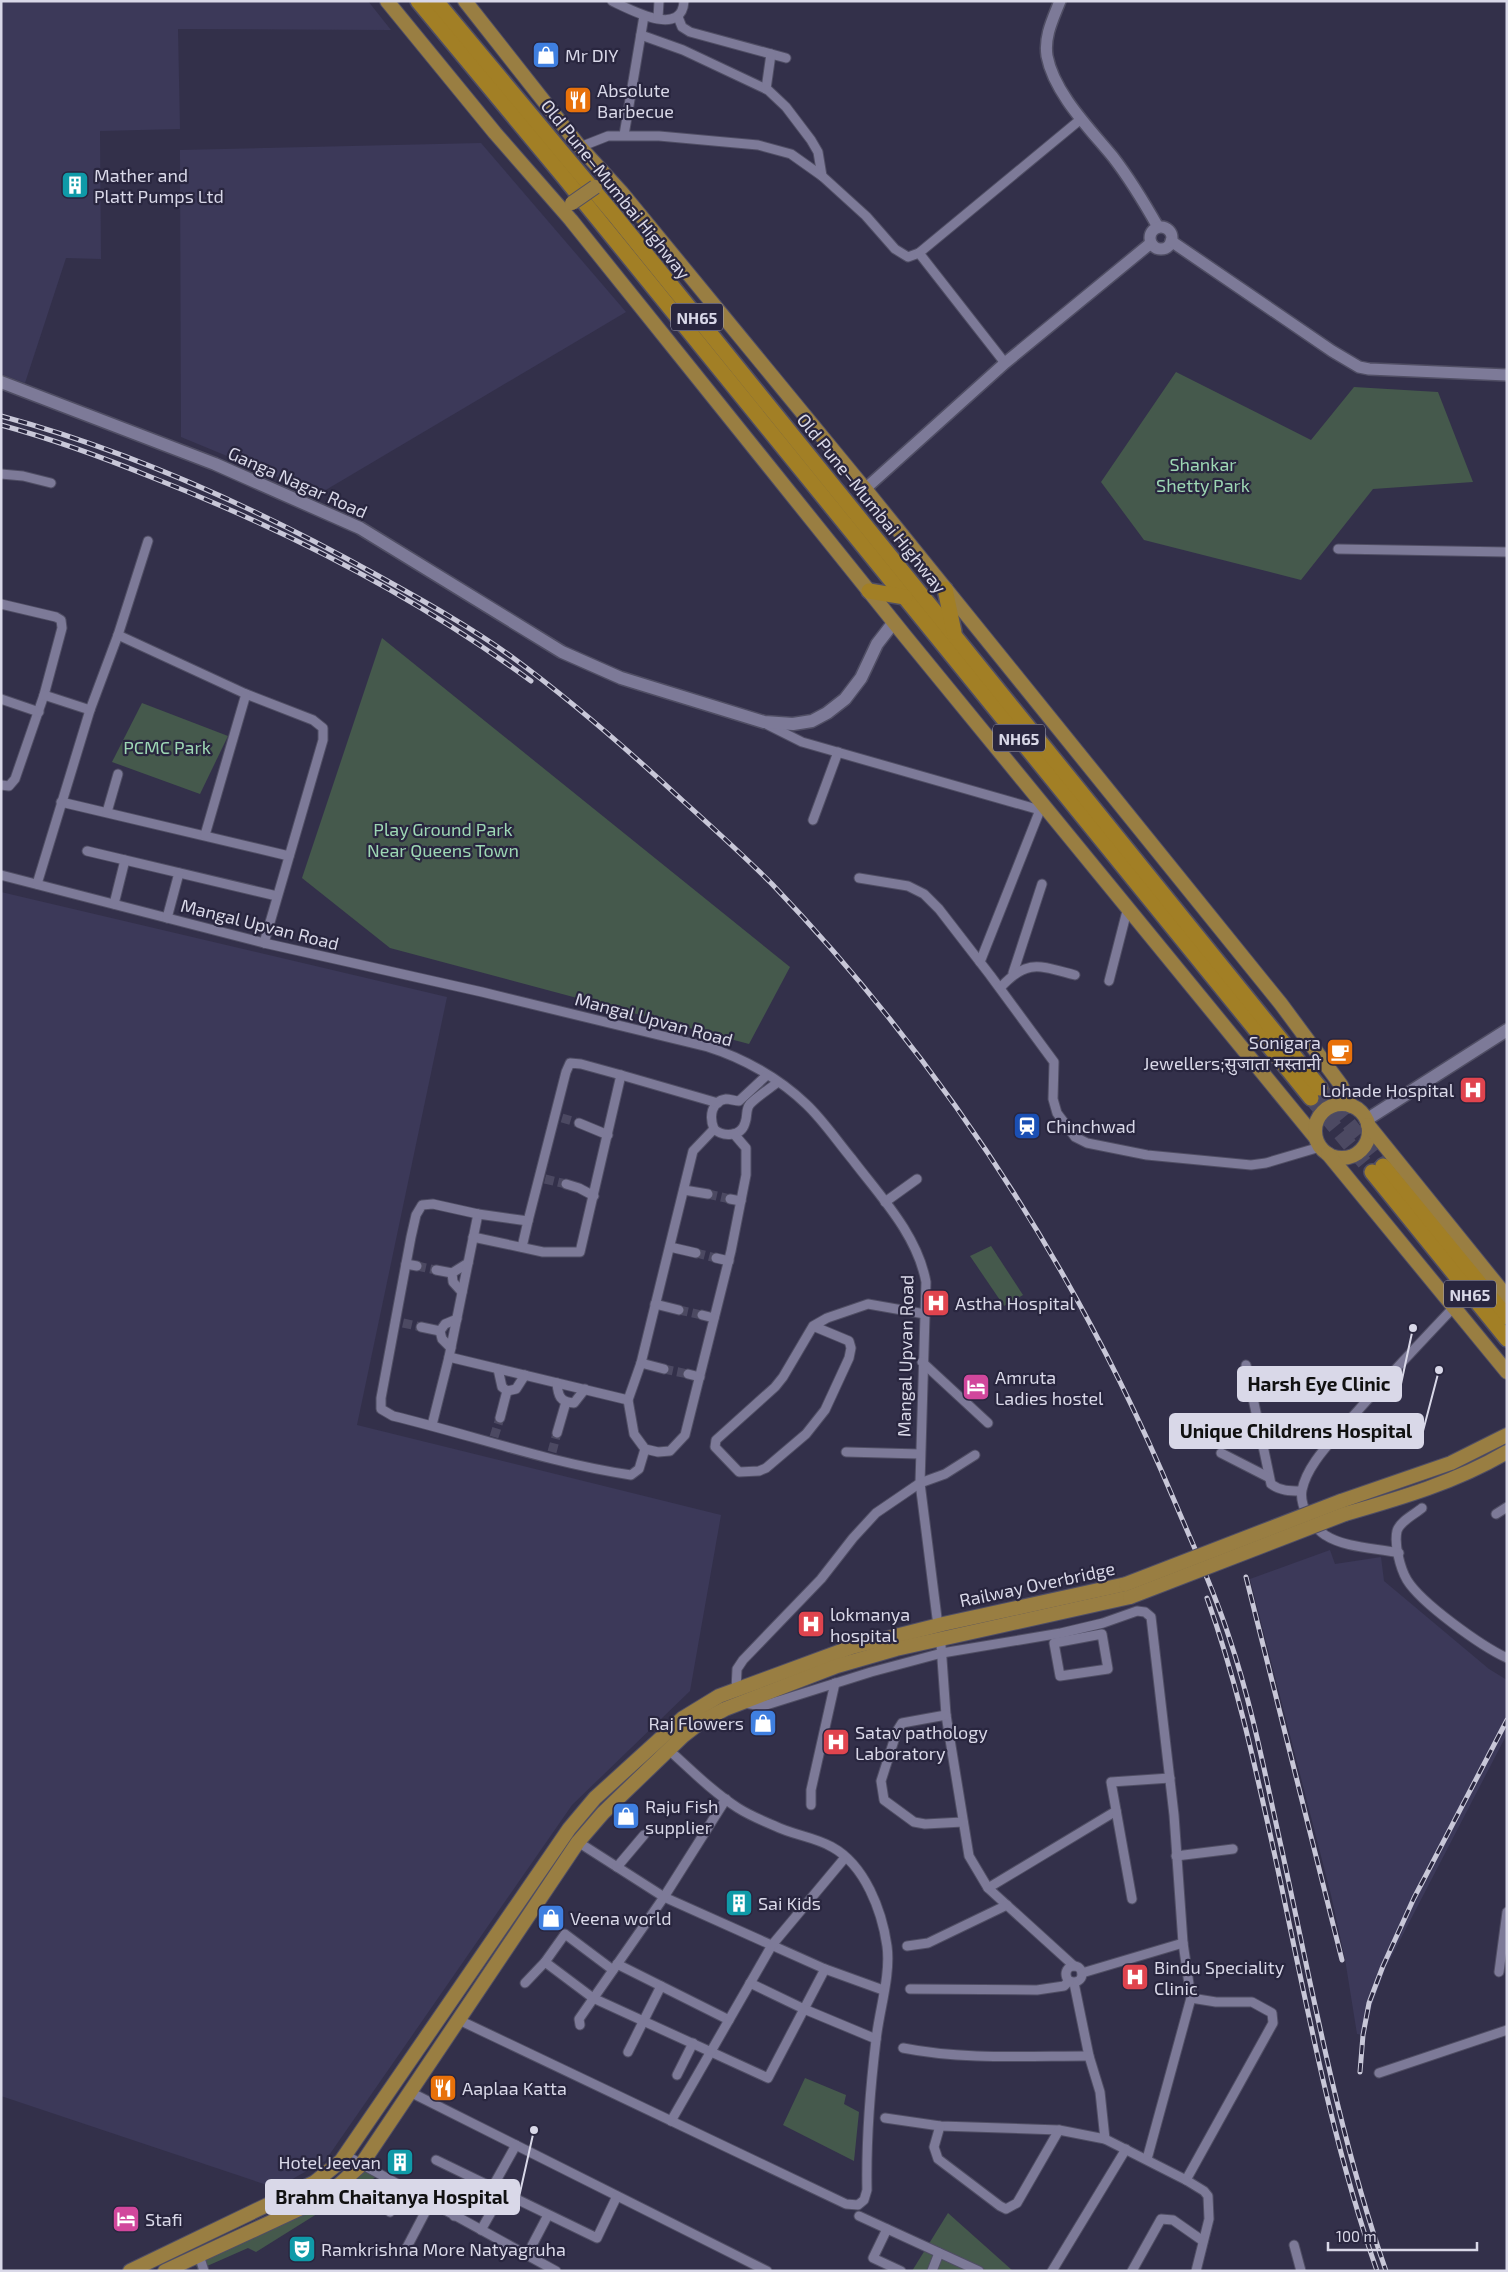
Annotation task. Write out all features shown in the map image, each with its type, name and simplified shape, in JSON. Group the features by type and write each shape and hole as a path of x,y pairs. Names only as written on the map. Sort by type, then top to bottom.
{"highway":[{"name":"Old Pune–Mumbai Highway","path":"418,1 905,597"},
{"name":"Old Pune–Mumbai Highway","path":"436,1 622,225 955,635"},
{"path":"945,589 955,635"},
{"path":"869,591 905,597"},
{"name":"NH65","path":"905,597 1316,1093 955,635"},
{"name":"NH65","path":"1377,1169 1439,1244 1507,1317"},
{"name":"NH65","path":"1439,1244 1507,1339"}],"main road":[{"path":"387,1 495,133 567,207 1043,809 1056,818 1321,1146 1507,1372"},
{"path":"465,1 580,147 608,178 865,490 1280,1004 1342,1085 1351,1106"},
{"path":"567,207 608,178"},
{"name":"Ganga Nagar Road","path":"1,382 231,471 360,528 562,652 621,678 764,722 793,724 812,721 827,713 854,688 878,644 894,622"},
{"path":"1367,1122 1505,1034"},
{"path":"1367,1122 1367,1140 1358,1153 1343,1158 1321,1146 1316,1122 1326,1110 1335,1105 1351,1106 1360,1111 1507,1297"},
{"path":"1343,1507 1451,1463 1507,1435"},
{"path":"1343,1507 1422,1492 1458,1478 1507,1452"},
{"name":"Railway Overbridge","path":"739,1696 896,1648 1128,1590 1343,1507"},
{"path":"165,2271 330,2193 361,2165 578,1842 603,1813 683,1736 739,1696"},
{"path":"130,2271 316,2182 330,2171 345,2155 509,1915 583,1811 683,1718 701,1706 739,1696"}],"street":[{"path":"612,1 644,16 673,20 684,9 684,1"},
{"path":"658,18 659,1"},
{"path":"1060,1 1049,29 1047,57 1058,83 1081,119 1114,159 1158,228 1169,231 1171,241 1332,351 1359,367 1507,374"},
{"path":"624,135 644,16"},
{"path":"678,17 682,27 690,32 786,58"},
{"path":"641,35 683,50 766,89 786,107 811,140 818,152 822,176"},
{"path":"766,89 770,54"},
{"path":"580,147 608,136 659,136 758,145 791,154 822,176 866,216 902,254 908,257 919,253 1081,119"},
{"path":"1151,243 1151,235 1158,228"},
{"path":"1151,243 1158,248 1163,248 1171,241"},
{"path":"865,490 1005,363 1151,243"},
{"path":"919,253 1005,363"},
{"path":"1,474 23,476 52,483"},
{"path":"37,884 90,710 118,635 148,541"},
{"path":"1338,549 1507,552"},
{"path":"1,604 56,617 61,620 62,634 39,712 14,783 9,786 1,784"},
{"path":"118,635 246,694 313,720 323,728 323,740 264,943"},
{"path":"205,835 246,694"},
{"path":"44,695 90,710"},
{"path":"1,699 39,712"},
{"path":"764,722 802,742 1043,809 980,962"},
{"path":"813,820 838,752"},
{"path":"107,812 118,774"},
{"path":"61,802 289,856"},
{"path":"87,851 277,896"},
{"path":"114,904 125,860"},
{"path":"167,918 179,873"},
{"name":"Mangal Upvan Road","path":"1,875 264,943 482,992 708,1047 730,1054 767,1075 806,1104 911,1239 923,1265 926,1282 922,1362 920,1483 938,1618"},
{"path":"859,878 908,886 924,894 939,909 1054,1062 1053,1099 1057,1113 1078,1139 1148,1155 1251,1165 1266,1163 1321,1146"},
{"path":"1000,988 1013,973 1042,884"},
{"path":"1109,981 1128,907"},
{"path":"1013,973 1042,966 1075,975"},
{"path":"522,1247 559,1116 566,1072 570,1063 581,1064 718,1103"},
{"path":"473,1237 543,1252 580,1252 597,1185 620,1075"},
{"path":"767,1075 739,1100 726,1099 712,1109 710,1117 714,1129 725,1135 734,1134 741,1130 746,1123 747,1110 750,1104 778,1082"},
{"path":"579,1123 608,1135"},
{"path":"592,1127 610,1124"},
{"path":"714,1129 693,1151 640,1363 628,1400 634,1434 645,1449 658,1452 670,1451 685,1435 729,1261 746,1175 746,1148 734,1134"},
{"path":"884,1202 917,1179"},
{"path":"566,1184 594,1196"},
{"path":"578,1188 597,1185"},
{"path":"684,1190 708,1194"},
{"path":"730,1199 741,1201"},
{"path":"528,1221 478,1214 433,1204 422,1205 416,1215 406,1264 399,1322 381,1398 381,1409 393,1416 552,1455 601,1470 631,1475 638,1469 645,1449"},
{"path":"432,1425 450,1352 478,1214"},
{"path":"670,1247 696,1253"},
{"path":"716,1258 729,1261"},
{"path":"436,1270 452,1273 468,1263"},
{"path":"406,1264 417,1266"},
{"path":"452,1273 453,1282 462,1292"},
{"path":"655,1304 679,1310"},
{"path":"813,1326 849,1341 851,1348 849,1358 825,1410 806,1434 766,1468 759,1471 739,1472 715,1447 716,1440 783,1378 813,1326 840,1313 868,1304 925,1314"},
{"path":"1399,1553 1347,1543 1324,1534 1311,1521 1304,1507 1301,1491 1306,1476 1337,1435 1368,1398 1454,1307"},
{"path":"702,1315 714,1318"},
{"path":"457,1319 445,1324 440,1332 450,1352 498,1369 628,1400"},
{"path":"422,1327 440,1332"},
{"path":"922,1362 988,1423"},
{"path":"640,1363 664,1369"},
{"path":"1246,1365 1271,1484 1277,1488 1301,1491"},
{"path":"498,1369 502,1388 508,1391 516,1389 525,1375"},
{"path":"688,1374 700,1377"},
{"path":"557,1383 558,1393 561,1399 566,1402 574,1403 584,1389"},
{"path":"500,1418 508,1391"},
{"path":"557,1433 566,1402"},
{"path":"846,1452 920,1454"},
{"path":"1221,1453 1268,1476"},
{"path":"975,1455 945,1474 920,1483 876,1513 863,1526 821,1579 737,1668 739,1696 763,1706 942,1649 1072,1635 1102,1634 1108,1669 1060,1676 1054,1643 1072,1635 1102,1623 1137,1611 1145,1612 1151,1617 1170,1778 1182,1943 1192,1998 1147,2159"},
{"path":"1496,1514 1507,1507"},
{"path":"1422,1508 1397,1530 1399,1553 1407,1579 1426,1601 1482,1643 1507,1658"},
{"path":"910,1989 1037,1990 1064,1986 1081,1979 1082,1973 1079,1968 1074,1966 988,1888 969,1856 946,1715 942,1649"},
{"path":"811,1804 811,1790 835,1683"},
{"path":"946,1715 902,1723 897,1732 881,1781 881,1791 884,1800 914,1822 925,1824 963,1822"},
{"path":"459,2020 846,2204 858,2205 864,2200 867,2190 867,2132 887,1948 881,1918 873,1898 855,1866 832,1847 778,1828 739,1809 669,1750"},
{"path":"1132,1899 1111,1782 1170,1778"},
{"path":"580,2025 580,2019 593,1998 664,1897 726,1799"},
{"path":"988,1888 1116,1811"},
{"path":"617,1867 644,1835"},
{"path":"578,1842 664,1897 825,1969 883,1990"},
{"path":"1176,1856 1233,1849"},
{"path":"671,2121 772,1945 843,1860"},
{"path":"907,1946 928,1943 1007,1905"},
{"path":"1500,1972 1507,1912"},
{"path":"525,1984 545,1962 565,1934 615,1967 661,1986 729,2020"},
{"path":"1082,1973 1182,1943"},
{"path":"545,1962 593,1998 768,2078 825,1969"},
{"path":"1074,1966 1066,1972 1072,1982 1089,2056 1100,2092 1105,2139"},
{"path":"750,1983 804,2009 876,2039"},
{"path":"628,2052 661,1986"},
{"path":"1186,2180 1272,2023 1272,2013 1252,2002 1216,2002 1192,1998"},
{"path":"1379,2073 1507,2030"},
{"path":"677,2075 692,2043"},
{"path":"903,2048 928,2053 964,2055 1089,2056"},
{"path":"410,2092 767,2271"},
{"path":"886,2118 940,2126 1059,2130 1105,2139 1147,2159 1186,2180 1204,2191 1208,2196 1209,2219 1196,2271"},
{"path":"940,2126 934,2146 938,2159 1006,2209 1017,2203 1059,2130"},
{"path":"492,2188 516,2145"},
{"path":"1052,2271 1126,2149"},
{"path":"345,2155 556,2271"},
{"path":"436,2160 597,2238 617,2196"},
{"path":"454,2216 474,2179"},
{"path":"390,2212 405,2189"},
{"path":"481,2230 502,2192"},
{"path":"407,2247 430,2203"},
{"path":"527,2255 548,2215"},
{"path":"859,2216 979,2271"},
{"path":"1132,2271 1161,2219 1174,2220 1203,2241"},
{"path":"887,2229 873,2258 901,2271"},
{"path":"1294,2245 1301,2271"},
{"path":"932,2271 940,2253"},
{"path":"198,2256 204,2271"}],"shaded area":[{"name":"Mather and Platt Pumps Ltd","path":"1,1 368,1 391,30 178,29 180,129 100,131 101,259 66,258 25,383 1,374"},
{"path":"481,143 626,312 319,494 181,437 180,150"},
{"path":"1,892 447,997 357,1425 721,1515 690,1691 572,1805 325,2161 276,2188 1,2096"},
{"path":"1330,1550 1335,1564 1381,1557 1384,1581 1489,1669 1507,1680 1507,1734 1386,1967 1372,2005 1365,2035 1357,2034 1345,1959 1331,1895 1250,1579"}],"green space":[{"name":"Shankar Shetty Park","path":"1176,372 1311,440 1354,387 1438,392 1473,482 1373,489 1301,580 1144,540 1101,482"},
{"name":"Play Ground Park Near Queens Town","path":"382,638 790,967 749,1044 390,948 302,878"},
{"name":"PCMC Park","path":"142,703 228,736 200,794 112,762"},
{"path":"991,1246 1023,1295 1004,1306 970,1256"},
{"path":"805,2078 846,2095 844,2104 859,2112 854,2161 783,2125"},
{"path":"360,2166 376,2177 256,2252 248,2248 198,2270 194,2261 330,2195"},
{"path":"948,2213 1013,2271 912,2271"}],"tunnel":[{"path":"1320,1088 1383,1166"},
{"path":"1311,1098 1372,1172"},
{"path":"562,1118 579,1123"},
{"path":"545,1179 566,1184"},
{"path":"708,1194 730,1199"},
{"path":"696,1253 716,1258"},
{"path":"417,1266 436,1270"},
{"path":"679,1310 702,1315"},
{"path":"403,1323 421,1327"},
{"path":"664,1369 688,1374"},
{"path":"494,1437 500,1418"},
{"path":"552,1452 557,1433"}],"railway":[{"path":"1,416 98,446 146,464 240,505 331,550 410,594 462,624 512,657 578,708 620,744 772,884 834,953 893,1024 949,1097 1001,1174 1050,1252 1095,1333 1136,1415 1217,1602 1237,1660 1256,1732 1338,2107 1368,2217 1386,2271"},
{"path":"1,425 95,455 201,497 299,542 395,593 487,650 531,681"},
{"path":"1246,1577 1342,1960"},
{"path":"1207,1598 1235,1687 1250,1747 1330,2111 1344,2165 1377,2271"},
{"path":"1360,2072 1363,2035 1369,2003 1383,1966 1414,1898 1507,1720"}],"place":[{"name":"Mr DIY","path":"546,55"},
{"name":"Absolute Barbecue","path":"578,100"},
{"name":"Mather and Platt Pumps Ltd","path":"75,185"},
{"name":"Sonigara Jewellers;सुजाता मस्तानी","path":"1340,1052"},
{"name":"Lohade Hospital","path":"1473,1090"},
{"name":"Chinchwad","path":"1027,1126"},
{"name":"Astha Hospital","path":"936,1303"},
{"name":"Harsh Eye Clinic","path":"1413,1328"},
{"name":"Unique Childrens Hospital","path":"1439,1370"},
{"name":"Amruta Ladies hostel","path":"976,1387"},
{"name":"lokmanya hospital","path":"811,1624"},
{"name":"Raj Flowers","path":"763,1723"},
{"name":"Satav pathology Laboratory","path":"836,1742"},
{"name":"Raju Fish supplier","path":"626,1816"},
{"name":"Sai Kids","path":"739,1903"},
{"name":"Veena world","path":"551,1918"},
{"name":"Bindu Speciality Clinic","path":"1135,1977"},
{"name":"Aaplaa Katta","path":"443,2088"},
{"name":"Brahm Chaitanya Hospital","path":"534,2130"},
{"name":"Hotel Jeevan","path":"400,2162"},
{"name":"Stafi","path":"126,2219"},
{"name":"Ramkrishna More Natyagruha","path":"302,2249"}]}
